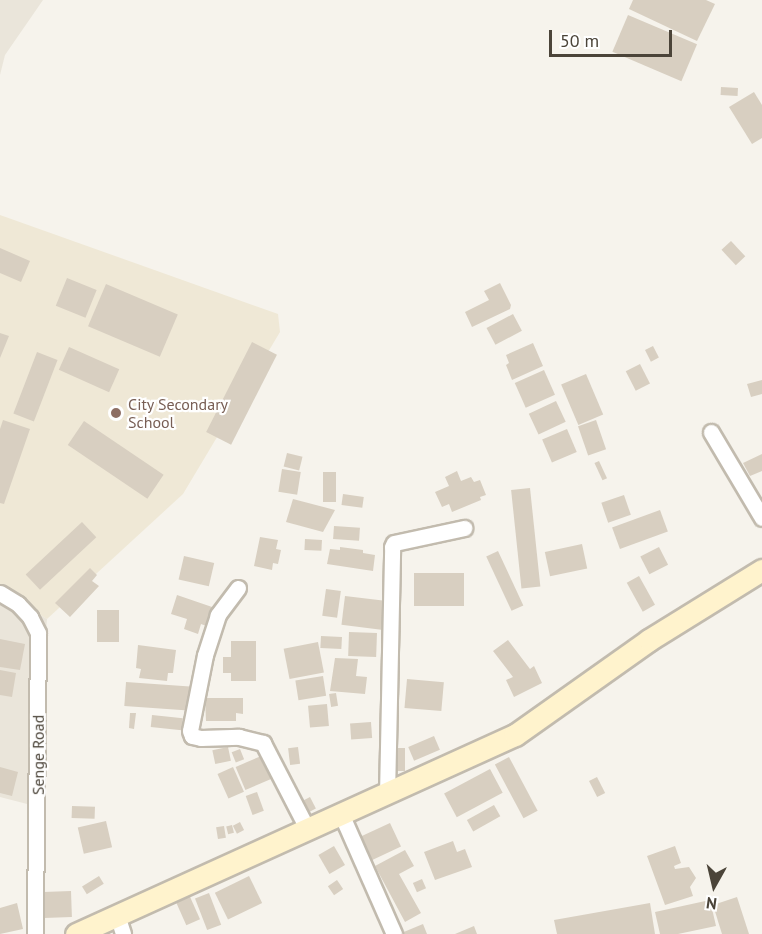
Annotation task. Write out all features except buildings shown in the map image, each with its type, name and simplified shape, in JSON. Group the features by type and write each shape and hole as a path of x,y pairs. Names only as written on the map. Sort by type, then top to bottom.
{"street":[{"path":"711,432 762,518"},
{"path":"387,795 392,547 394,543 464,528"},
{"path":"76,934 120,925 308,830 515,735 649,640 762,570"},
{"path":"238,588 218,615 205,655 190,730 192,735 201,738 239,737 263,743 308,830"},
{"name":"Senge Road","path":"0,593 18,604 30,617 38,633 35,934"},
{"path":"342,816 394,934"}],"shaded area":[{"path":"0,0 43,0 5,55 0,75"},
{"name":"City Secondary School","path":"0,215 278,314 280,332 183,494 47,619 0,591"},
{"path":"0,591 47,619 31,805 0,797"}],"place":[{"name":"City Secondary School","path":"116,413"}]}
